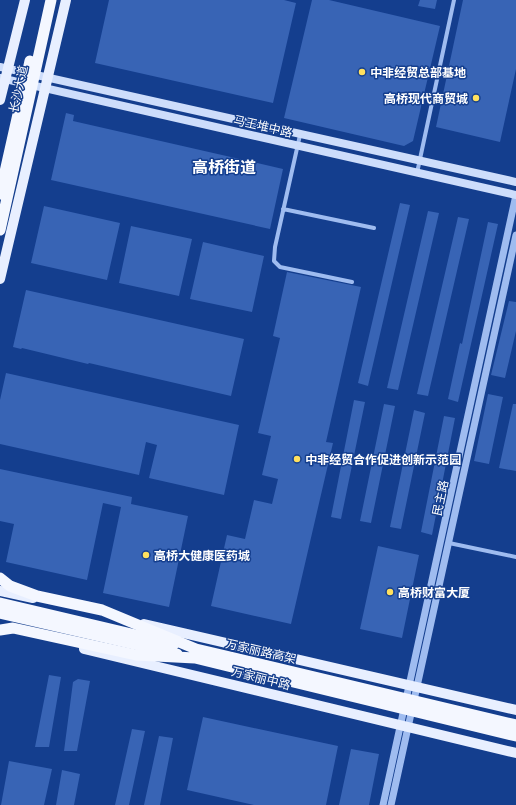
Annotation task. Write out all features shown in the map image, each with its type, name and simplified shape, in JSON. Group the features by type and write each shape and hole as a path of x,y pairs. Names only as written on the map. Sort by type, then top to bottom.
{"highway":[{"name":"长沙大道","path":"0,194 44,0"},
{"name":"长沙大道","path":"0,230 51,0"},
{"path":"0,578 10,586 37,596 102,610 196,654"},
{"name":"万家丽路高架","path":"0,603 516,736"},
{"name":"万家丽路高架","path":"0,613 196,654 516,725"},
{"path":"0,629 13,628 136,655 196,654"}],"main road":[{"path":"0,100 4,68 25,0"},
{"path":"0,279 66,0"},
{"name":"马王堆中路","path":"4,68 516,182"},
{"name":"马王堆中路","path":"3,79 516,195"},
{"path":"0,591 516,710"},
{"name":"万家丽中路","path":"0,629 516,753"}],"street":[{"path":"417,173 454,0"},
{"path":"300,135 274,254 276,264 280,267 352,282"},
{"name":"民主路","path":"414,686 516,195"},
{"path":"283,209 374,228"},
{"name":"民主路","path":"383,805 449,543 516,236"},
{"path":"449,543 516,557"},
{"name":"民主路","path":"391,805 404,726"}],"building":[{"path":"109,0 284,0 296,3 273,103 95,63"},
{"name":"中非经贸总部基地","path":"312,0 329,0 440,26 413,141 404,146 284,118"},
{"path":"420,0 437,0 435,9 418,6"},
{"name":"高桥现代商贸城","path":"463,0 516,0 516,69 500,142 436,127"},
{"path":"66,113 74,115 73,121 283,169 270,229 51,180"},
{"path":"400,203 410,205 368,386 358,383"},
{"path":"44,206 120,223 107,280 31,263"},
{"path":"428,211 439,213 398,390 387,388"},
{"path":"458,217 469,219 428,396 417,394"},
{"path":"488,222 498,224 458,402 448,399 460,343 462,344"},
{"path":"131,226 192,239 179,296 119,283"},
{"path":"203,242 264,256 252,312 190,299"},
{"name":"中非经贸合作促进创新示范园","path":"287,272 361,287 326,442 333,443 291,624 211,606 227,535 245,539 254,500 272,504 278,479 262,475 271,436 258,433 280,338 273,336"},
{"path":"26,290 244,339 231,396 13,347"},
{"path":"509,301 516,302 516,331 505,378 491,375"},
{"path":"6,373 239,425 224,495 149,478 157,445 146,442 139,475 0,444 0,400"},
{"path":"488,394 503,397 489,464 474,461"},
{"path":"354,400 365,402 341,519 331,517"},
{"path":"384,404 395,406 371,523 360,521"},
{"path":"513,404 516,404 516,471 499,468"},
{"path":"414,410 425,413 401,529 390,527"},
{"path":"444,416 455,418 432,535 421,532"},
{"path":"0,469 132,497 131,504 188,516 169,607 103,593 121,507 103,503 87,580 6,562 14,524 0,521"},
{"name":"高桥财富大厦","path":"378,546 419,555 402,638 360,629"},
{"path":"49,675 61,677 49,747 35,747"},
{"path":"78,679 90,681 77,751 64,751 73,682"},
{"path":"203,717 338,746 326,805 254,805 187,790"},
{"path":"132,729 145,731 129,805 115,805"},
{"path":"159,736 173,738 160,805 144,805"},
{"path":"351,749 379,754 369,805 339,805"},
{"path":"9,761 52,769 44,805 1,805"},
{"path":"62,770 80,774 74,805 56,805"}],"place":[{"name":"中非经贸总部基地","path":"362,72"},
{"name":"高桥现代商贸城","path":"476,98"},
{"name":"中非经贸合作促进创新示范园","path":"297,459"},
{"name":"高桥大健康医药城","path":"146,555"},
{"name":"高桥财富大厦","path":"390,592"}],"district":[{"name":"高桥街道","path":"224,167"}]}
